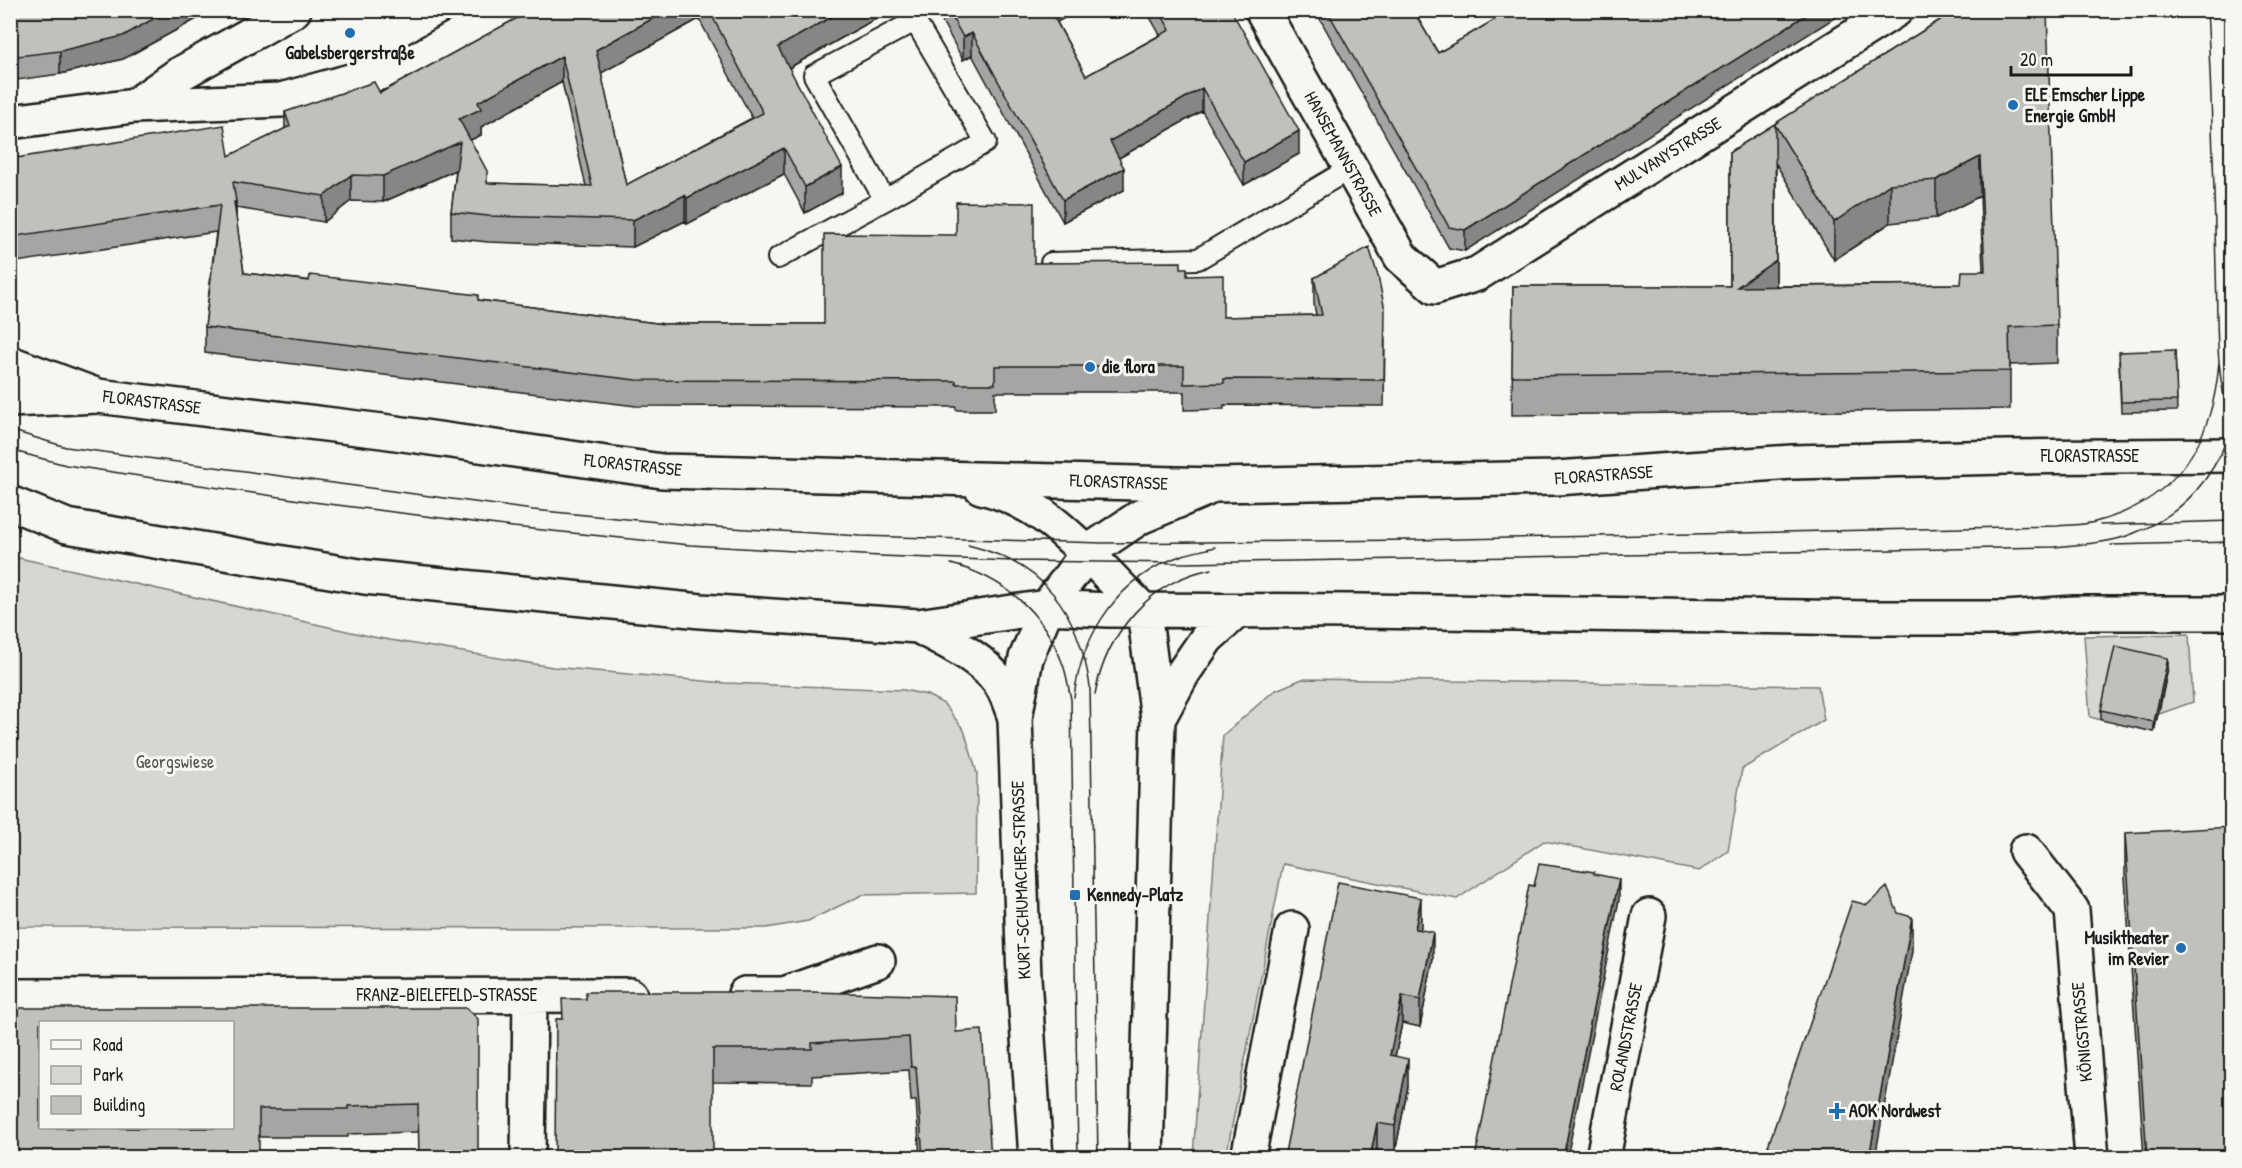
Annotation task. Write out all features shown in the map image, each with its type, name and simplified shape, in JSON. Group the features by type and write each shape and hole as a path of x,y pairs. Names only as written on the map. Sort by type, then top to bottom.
{"main road":[{"path":"134,106 178,75 294,10"},
{"path":"10,122 134,106 282,100 405,66 505,10"},
{"name":"HANSEMANNSTRASSE","path":"1262,10 1401,257 1435,287"},
{"name":"MULVANYSTRASSE","path":"1435,287 1477,274 1896,10"},
{"path":"13,365 98,396"},
{"name":"FLORASTRASSE","path":"10,400 98,396 382,431 662,471 1216,485 1556,478 1792,462 2232,455"},
{"path":"932,477 992,490 1034,508 1088,552 1144,611 1158,719 1146,1158"},
{"path":"1088,552 1140,518 1216,485"},
{"path":"10,503 67,526"},
{"path":"10,514 67,526 365,577 701,611 918,626 1047,608 1144,611 1873,618 2006,618 2074,613 2232,613"},
{"name":"KURT-SCHUMACHER-STRASSE","path":"1036,1158 1024,978 1015,718 1026,658 1047,608 1088,552"},
{"path":"1158,719 1183,673 1207,638 1237,611"},
{"path":"918,626 986,667 1001,685 1015,718"},
{"name":"KÖNIGSTRASSE","path":"2026,851 2072,910 2092,1158"},
{"name":"ROLANDSTRASSE","path":"1603,1158 1649,916"},
{"path":"1248,1158 1292,929"},
{"path":"715,994 784,994 878,961"},
{"name":"FRANZ-BIELEFELD-STRASSE","path":"10,996 657,995"},
{"path":"528,1158 530,996"}],"lane":[{"path":"778,258 885,200 986,142 915,16 814,75 885,200"},
{"path":"1051,262 1198,259 1351,168"}],"green space":[{"name":"Georgswiese","path":"10,556 378,638 553,667 725,683 904,690 927,695 944,704 964,730 977,773 976,893 862,895 808,921 766,928 14,927 10,925"},
{"path":"2189,634 2193,702 2159,714 2168,668 2115,656 2101,720 2090,717 2084,636"},
{"path":"1302,679 1818,686 1824,720 1742,769 1728,851 1699,871 1544,841 1457,899 1283,864 1226,1157 1193,1157 1223,735 1274,691"}],"building":[{"path":"10,10 169,10 123,36 60,51 10,57"},
{"path":"532,10 668,10 596,50 626,185 763,113 709,10 844,10 778,47 842,167 805,187 784,148 687,198 685,195 633,220 488,216 451,212 460,142 383,176 351,175 324,196 233,182 244,273 309,281 310,275 478,295 478,300 664,324 824,324 824,234 956,235 956,202 1034,203 1034,263 1181,262 1181,268 1187,268 1187,276 1223,275 1223,317 1322,315 1314,278 1369,247 1385,310 1384,380 1224,379 1224,383 1184,384 1184,366 995,366 995,384 956,384 956,381 636,380 205,327 220,205 10,237 10,159 224,125 229,156 290,126 285,112 374,82 380,93","holes":["562,56 592,186 487,183 487,171 459,119 481,109 478,102"]},
{"path":"948,10 1050,10 1086,76 1170,30 1159,10 1231,10 1299,131 1244,162 1202,88 1110,141 1124,168 1063,200 972,33 963,37"},
{"path":"1327,10 1413,10 1438,53 1511,10 1814,10 1465,230 1449,227"},
{"path":"1956,10 2047,10 2057,325 2009,327 2010,371 1512,376 1513,286 1730,286 1730,152","holes":["1775,125 1834,222 1890,184 1936,180 1980,157 1985,271 1962,271 1961,284 1737,287 1776,260"]},
{"path":"2175,350 2177,401 2121,402 2119,352"},
{"path":"2115,646 2168,658 2154,722 2101,710"},
{"name":"Musiktheater im Revier","path":"2232,827 2232,1158 2147,1158 2125,833"},
{"path":"1539,864 1594,872 1594,874 1619,879 1563,1158 1475,1158 1529,885 1534,886"},
{"path":"1338,882 1421,898 1415,929 1433,932 1420,1000 1402,996 1390,1055 1408,1059 1395,1126 1377,1123 1370,1158 1284,1158"},
{"path":"1887,887 1898,913 1912,917 1869,1158 1768,1158 1771,1147 1768,1146 1852,901 1867,905"},
{"path":"586,992 813,992 955,996 956,1032 982,1030 991,1158 923,1158 916,1067 911,1067 909,1037 812,1043 812,1049 713,1049 713,1158 555,1158 556,1019 563,1019 562,999 586,999"},
{"path":"10,1008 467,1008 478,1019 478,1158 419,1158 418,1104 348,1106 348,1109 259,1109 259,1158 10,1158"}],"tram line":[{"path":"2207,10 2218,348 2222,387 2232,424"},
{"path":"2227,10 2232,191"},
{"path":"10,430 66,447 533,510 700,526 861,536 1103,543 1413,540 2058,526 2095,522 2123,512 2148,499 2168,483 2185,464 2198,442 2208,418 2219,362"},
{"path":"10,450 66,465 313,502 513,527 690,545 1012,561 1188,563 2054,547 2094,543 2113,540 2151,526 2182,505 2207,478 2217,462 2232,426"},
{"path":"2100,525 2232,521"},
{"path":"2111,545 2232,542"},
{"path":"968,545 995,553 1018,564 1053,594 1077,635 1090,686 1098,1158"},
{"path":"1074,697 1078,673 1095,629 1123,592 1141,577 1161,565 1183,555 1215,547"},
{"path":"951,564 988,578 1019,599 1032,612 1054,644 1062,662 1071,699 1078,1158"},
{"path":"1095,694 1109,651 1134,613 1169,585 1190,575 1212,569"}],"place":[{"name":"Gabelsbergerstraße","path":"350,33"},
{"name":"ELE Emscher Lippe Energie GmbH","path":"2013,105"},
{"name":"die flora","path":"1090,367"},
{"name":"Kennedy-Platz","path":"1075,895"},
{"name":"Musiktheater im Revier","path":"2181,948"},
{"name":"AOK Nordwest","path":"1837,1111"}]}
